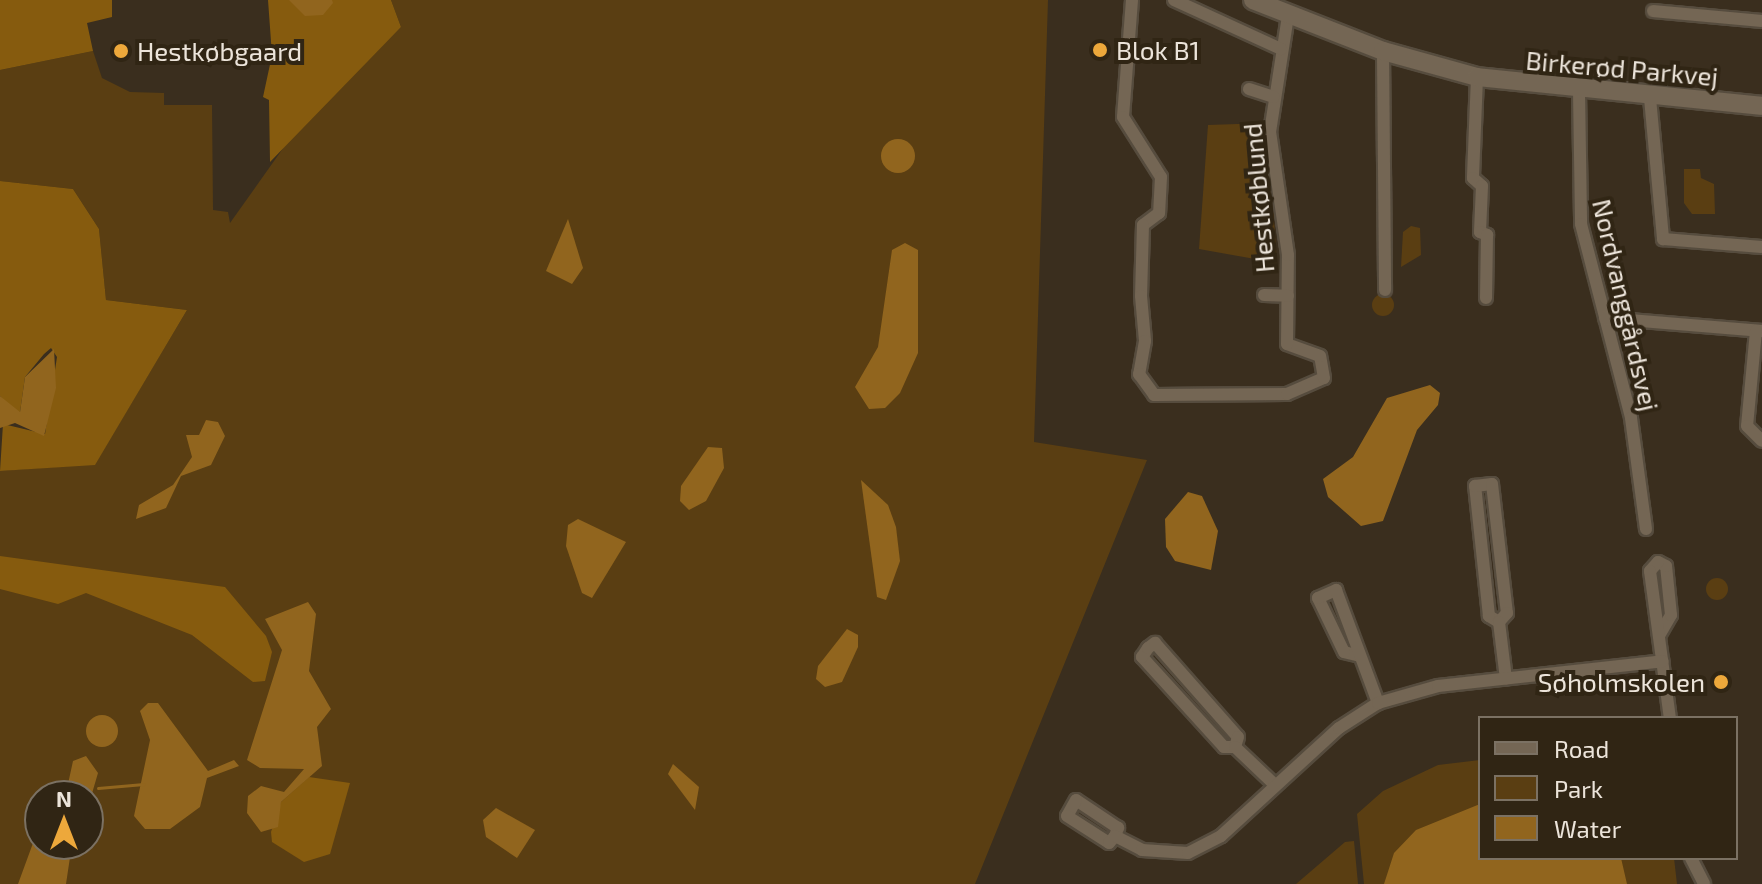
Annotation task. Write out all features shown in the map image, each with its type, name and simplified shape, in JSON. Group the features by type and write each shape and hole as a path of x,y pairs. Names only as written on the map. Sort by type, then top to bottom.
{"street":[{"name":"Hestkøblund","path":"1132,0 1123,117 1161,177 1159,213 1143,225 1143,389 1212,396 1320,386 1325,368 1320,356 1287,344 1288,296 1272,161 1274,97 1288,16"},
{"path":"1174,0 1281,49"},
{"name":"Birkerød Parkvej","path":"1253,0 1383,51 1477,77 1579,91 1762,106"},
{"path":"1653,11 1762,21"},
{"path":"1383,51 1385,290"},
{"path":"1477,77 1473,178 1482,186 1480,232 1487,235 1486,298"},
{"name":"Hestkøblund","path":"1249,89 1274,97"},
{"name":"Nordvanggårdsvej","path":"1579,91 1576,188 1631,418 1646,529"},
{"path":"1650,98 1663,239 1762,247"},
{"name":"Hestkøblund","path":"1264,295 1288,296"},
{"path":"1605,318 1759,331 1747,426 1762,441"},
{"path":"1499,622 1489,616 1475,486 1492,484 1507,613 1499,622 1506,679"},
{"path":"1660,634 1671,615 1666,566 1658,562 1650,571 1670,716"},
{"path":"1356,655 1344,652 1318,598 1336,590 1359,644 1356,655 1378,703"},
{"path":"1235,747 1238,737 1217,713 1155,643 1148,648 1142,657 1224,747 1235,747 1275,785"},
{"path":"1115,836 1142,850 1188,853 1221,836 1275,785 1378,703 1438,686 1663,661"},
{"path":"1692,860 1704,884"}],"green space":[{"path":"391,0 1048,0 1034,442 1147,460 975,884 0,884 0,471 95,464 187,310 106,300 99,229 73,189 0,181 0,70 93,51 102,78 130,92 164,93 164,105 212,105 213,210 228,212 230,223 301,123 401,27"},
{"path":"1267,123 1277,263 1199,249 1208,125"},
{"path":"1684,169 1700,169 1701,178 1714,184 1715,214 1692,214 1684,203"},
{"path":"1411,226 1420,228 1421,255 1401,267 1403,232"},
{"path":"1383,294 1391,297 1394,305 1391,313 1383,316 1375,313 1372,305 1375,297"},
{"path":"1717,578 1725,581 1728,589 1725,597 1717,600 1709,597 1706,589 1709,581"},
{"path":"1478,760 1478,860 1674,860 1677,884 1364,884 1357,814 1383,791 1438,765"},
{"path":"1354,841 1358,884 1296,884 1345,842"}],"shaded area":[{"path":"0,0 112,0 112,17 87,23 93,51 0,70"},
{"path":"268,0 391,0 401,27 270,162 269,100 263,97 272,55"},
{"path":"0,181 73,189 99,229 106,300 187,310 95,465 0,471 3,424 45,434 57,357 51,348 44,354 25,377 20,412 12,411 0,396"},
{"path":"0,556 225,587 266,636 272,652 265,681 253,682 192,635 86,593 58,604 0,589"},
{"path":"309,777 350,783 330,854 304,862 272,842 271,832 281,802"}],"water":[{"path":"289,0 332,0 333,3 323,15 305,16"},
{"path":"898,139 910,144 915,156 910,168 898,173 886,168 881,156 886,144"},
{"path":"568,219 583,268 572,284 546,271"},
{"path":"905,243 918,250 918,353 900,393 885,408 869,409 855,387 878,347 892,250"},
{"path":"54,349 56,388 44,436 15,423 0,428 0,396 20,412 25,377"},
{"path":"1430,385 1440,393 1438,405 1417,430 1383,521 1361,526 1328,497 1323,479 1353,457 1387,398"},
{"path":"206,420 218,422 225,436 211,465 181,476 166,508 136,519 139,505 173,485 192,457 186,435 199,435"},
{"path":"708,447 722,448 724,468 706,501 689,510 680,501 681,486"},
{"path":"861,480 888,505 896,527 900,561 886,600 877,597"},
{"path":"1188,492 1202,496 1218,531 1211,570 1175,561 1166,547 1165,519"},
{"path":"578,519 626,542 592,598 582,593 566,546 568,525"},
{"path":"308,602 316,614 309,671 331,709 317,727 322,766 281,802 278,827 261,832 247,813 248,796 261,786 284,792 304,769 260,768 247,760 282,650 265,619"},
{"path":"847,629 858,635 858,647 842,682 825,687 816,679 818,666"},
{"path":"148,703 158,703 208,771 234,760 239,766 207,778 200,807 170,829 145,829 134,816 150,740 140,711"},
{"path":"102,715 113,720 118,731 113,742 102,747 91,742 86,731 91,720"},
{"path":"86,756 98,773 96,780 69,780 73,761"},
{"path":"673,764 699,787 695,810 668,774"},
{"path":"1478,805 1478,860 1621,860 1627,884 1384,884 1394,853 1416,830"},
{"path":"496,808 535,830 517,858 486,837 483,820"},
{"path":"27,860 70,860 66,884 18,884"}],"waterway":[{"path":"104,787 144,784"}],"place":[{"name":"Blok B1","path":"1100,50"},
{"name":"Hestkøbgaard","path":"121,51"},
{"name":"Søholmskolen","path":"1721,682"}]}
